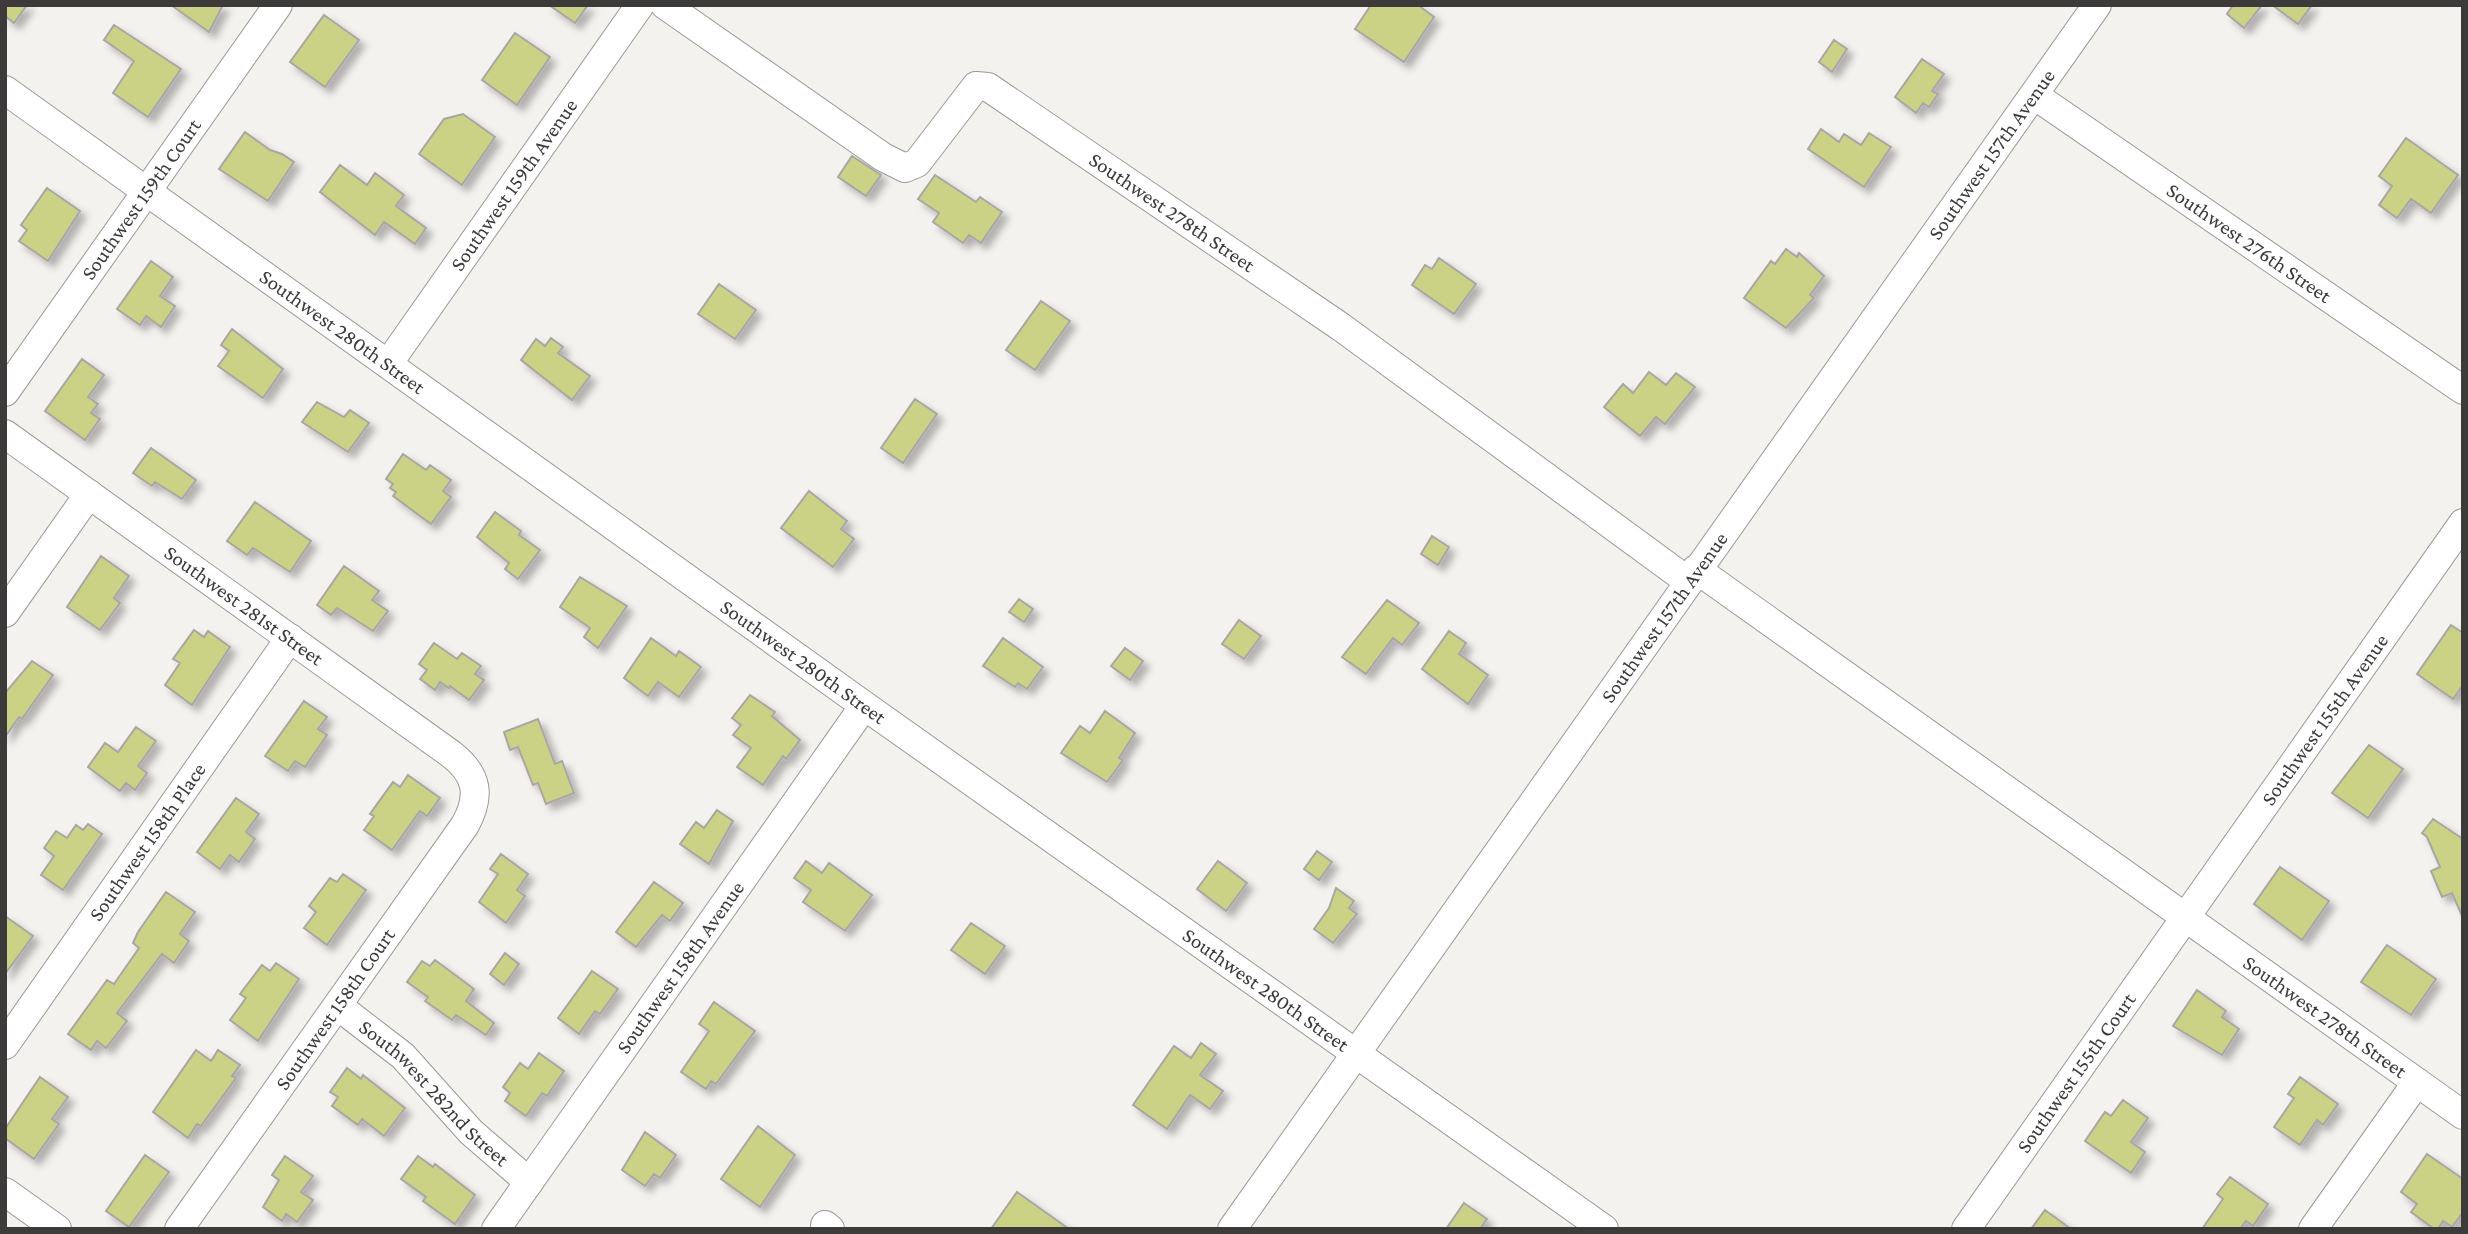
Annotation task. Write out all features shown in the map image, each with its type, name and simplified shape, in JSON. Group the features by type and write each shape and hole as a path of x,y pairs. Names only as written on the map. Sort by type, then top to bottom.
{"street":[{"name":"Southwest 159th Court","path":"5,392 278,5"},
{"name":"Southwest 159th Avenue","path":"388,364 640,5"},
{"name":"Southwest 278th Street","path":"665,5 883,156 905,168 917,163 976,86 988,87 1341,327 1692,575 2185,917 2463,1115"},
{"name":"Southwest 157th Avenue","path":"1232,1229 2097,5"},
{"name":"Southwest 280th Street","path":"5,90 864,706 1604,1229"},
{"name":"Southwest 276th Street","path":"2034,96 2463,390"},
{"name":"Southwest 281st Street","path":"5,434 459,760 476,784"},
{"path":"5,613 89,494"},
{"name":"Southwest 155th Avenue","path":"2185,917 2463,523"},
{"name":"Southwest 158th Place","path":"5,1045 290,638"},
{"name":"Southwest 158th Avenue","path":"496,1229 864,706"},
{"name":"Southwest 158th Court","path":"180,1229 465,825 475,802 476,784"},
{"name":"Southwest 155th Court","path":"1966,1229 2185,917"},
{"name":"Southwest 282nd Street","path":"338,1006 403,1056 486,1146 529,1182"},
{"path":"2313,1229 2417,1082"},
{"path":"5,1192 57,1229"}],"building":[{"path":"5,5 27,5 14,23 5,16"},
{"path":"171,5 223,5 209,32"},
{"path":"549,5 588,5 575,23"},
{"path":"1371,5 1418,5 1434,17 1404,62 1355,29"},
{"path":"2233,5 2262,5 2244,28 2227,14"},
{"path":"2272,5 2312,5 2298,24"},
{"path":"324,15 359,40 325,87 290,62"},
{"path":"114,25 181,69 148,117 113,93 134,61 104,40"},
{"path":"515,33 550,57 517,105 482,80"},
{"path":"1834,40 1847,49 1832,72 1819,62"},
{"path":"1922,59 1944,74 1932,91 1938,94 1929,107 1923,103 1916,113 1895,97"},
{"path":"463,114 495,137 462,185 419,154 444,119"},
{"path":"1821,129 1839,142 1844,134 1861,145 1869,133 1891,147 1864,187 1808,149"},
{"path":"245,132 270,150 294,162 268,201 219,169"},
{"path":"2406,138 2458,175 2431,213 2411,199 2397,218 2379,205 2392,186 2379,176"},
{"path":"852,156 881,175 866,196 838,177"},
{"path":"340,165 367,185 375,173 404,195 396,206 426,228 415,244 384,222 375,235 320,192"},
{"path":"935,175 976,202 980,197 1002,212 981,243 969,235 963,243 933,222 939,213 918,199"},
{"path":"47,188 80,211 48,261 19,241 27,230 21,225"},
{"path":"1786,249 1797,257 1799,253 1824,276 1810,295 1814,298 1786,328 1744,298 1771,261 1775,264"},
{"path":"1439,258 1476,284 1454,314 1412,285 1425,265 1432,269"},
{"path":"151,261 173,277 160,296 175,306 161,327 146,316 140,325 117,309"},
{"path":"719,284 756,310 735,339 698,314"},
{"path":"1041,301 1070,321 1035,370 1006,350"},
{"path":"232,329 283,369 263,398 218,366 229,351 221,345"},
{"path":"551,338 563,347 558,353 590,376 572,400 521,360 536,339 545,346"},
{"path":"82,359 104,375 88,397 98,404 91,413 100,419 85,440 45,411"},
{"path":"1649,372 1666,385 1676,373 1695,387 1665,424 1656,417 1640,436 1604,407 1623,384 1633,393"},
{"path":"915,399 937,414 903,463 881,448"},
{"path":"317,402 344,417 350,410 369,423 348,452 302,422"},
{"path":"151,448 196,480 182,499 155,482 152,486 133,473"},
{"path":"403,454 426,470 430,465 451,480 443,491 451,497 431,524 393,496 396,492 390,488 393,484 386,479"},
{"path":"809,491 847,521 841,529 854,539 833,567 781,528"},
{"path":"255,502 311,541 290,572 253,548 247,555 227,541"},
{"path":"495,512 521,531 519,535 540,550 518,579 505,569 509,563 477,537"},
{"path":"1432,536 1449,547 1438,565 1421,554"},
{"path":"101,556 129,576 114,598 120,603 100,630 67,607"},
{"path":"344,566 379,591 372,600 388,611 373,631 337,608 331,615 317,605"},
{"path":"580,577 627,606 598,648 584,637 590,628 560,607"},
{"path":"1019,599 1033,609 1024,622 1009,612"},
{"path":"1387,600 1419,623 1402,645 1393,638 1366,674 1342,657"},
{"path":"1239,620 1261,636 1244,659 1222,644"},
{"path":"2451,625 2463,633 2463,685 2453,699 2417,674"},
{"path":"194,630 204,637 208,631 230,647 192,705 165,685 180,663 173,659"},
{"path":"1449,631 1466,643 1459,654 1488,675 1468,704 1422,669"},
{"path":"651,638 676,656 679,651 701,667 679,697 658,682 648,696 624,678"},
{"path":"1003,638 1043,667 1027,689 1018,683 1015,687 983,666"},
{"path":"434,643 457,659 462,653 481,666 475,674 484,680 469,700 450,686 449,688 440,682 435,690 420,679 427,670 419,664"},
{"path":"1125,648 1143,661 1130,680 1111,666"},
{"path":"32,661 53,675 22,719 19,717 5,737 5,693"},
{"path":"750,695 775,712 772,716 800,740 786,759 783,756 763,785 737,767 751,748 733,735 741,725 732,718"},
{"path":"304,701 327,717 318,729 327,735 305,767 295,761 288,771 265,756"},
{"path":"1105,711 1135,733 1119,758 1123,760 1107,782 1061,753 1080,726 1090,733"},
{"path":"538,719 555,764 562,761 574,793 546,804 538,783 533,785 518,747 510,750 504,732"},
{"path":"136,727 156,741 138,766 147,773 135,790 126,783 120,791 88,767 105,743 118,752"},
{"path":"2369,745 2403,769 2368,818 2332,793"},
{"path":"408,775 440,798 427,816 420,811 392,850 364,830 374,816 370,814 393,782 400,787"},
{"path":"236,798 259,814 246,832 255,839 239,862 230,855 220,869 197,852"},
{"path":"717,810 733,821 709,864 680,844 696,822 704,828"},
{"path":"2433,819 2463,839 2463,918 2452,893 2442,897 2431,871 2440,867 2427,837 2422,833"},
{"path":"88,824 102,834 63,890 41,875 54,856 44,848 56,831 67,838 76,825 83,830"},
{"path":"1317,851 1332,862 1319,880 1304,869"},
{"path":"501,854 528,874 517,890 525,896 506,923 479,902 498,874 490,869"},
{"path":"806,861 822,873 829,863 872,895 845,931 803,902 811,890 794,878"},
{"path":"1218,861 1247,883 1226,911 1197,889"},
{"path":"2280,867 2329,901 2302,940 2254,904"},
{"path":"343,874 366,890 327,945 304,928 316,912 309,906 330,878 337,882"},
{"path":"654,882 683,903 670,921 662,915 636,947 616,932"},
{"path":"1336,888 1354,901 1349,908 1357,914 1333,943 1314,929 1329,908"},
{"path":"166,892 195,912 180,934 189,941 174,963 162,954 117,1013 127,1021 106,1048 97,1041 91,1050 68,1034 107,980 114,984 139,948 133,943 138,932"},
{"path":"5,916 33,936 5,974"},
{"path":"971,923 1005,946 985,974 951,950"},
{"path":"2387,945 2436,979 2411,1015 2361,982"},
{"path":"505,953 519,964 504,985 490,974"},
{"path":"435,960 474,989 466,1001 494,1023 486,1035 456,1015 452,1020 425,1001 428,997 407,982 422,961 430,966"},
{"path":"276,963 299,979 258,1041 230,1020 246,998 240,994 262,965 270,971"},
{"path":"592,971 618,989 600,1014 595,1011 579,1034 558,1018"},
{"path":"2197,990 2226,1011 2222,1017 2239,1029 2222,1055 2173,1026"},
{"path":"714,1002 755,1031 716,1084 711,1081 706,1089 681,1072 709,1031 699,1024"},
{"path":"1201,1043 1216,1054 1200,1075 1223,1091 1210,1109 1190,1095 1167,1129 1133,1105 1174,1046 1191,1058"},
{"path":"196,1050 211,1061 218,1050 240,1065 232,1076 236,1078 201,1126 197,1124 188,1138 153,1112"},
{"path":"539,1053 564,1071 547,1096 542,1093 526,1116 505,1101 510,1093 503,1087 520,1063 528,1069"},
{"path":"347,1068 361,1079 363,1075 405,1108 384,1136 362,1119 358,1125 332,1106 338,1097 330,1092"},
{"path":"40,1077 68,1097 52,1119 59,1124 34,1159 5,1138 5,1129"},
{"path":"2300,1077 2338,1104 2323,1125 2317,1120 2300,1145 2274,1127 2294,1098 2288,1094"},
{"path":"2123,1100 2148,1118 2131,1142 2145,1152 2131,1173 2085,1141 2105,1112 2111,1116"},
{"path":"758,1126 795,1155 760,1207 721,1179"},
{"path":"645,1132 676,1155 660,1178 654,1174 645,1186 622,1170"},
{"path":"2427,1154 2463,1179 2463,1212 2452,1227 2443,1221 2438,1229 2434,1229 2411,1212 2417,1204 2401,1192"},
{"path":"145,1155 169,1172 129,1227 106,1211"},
{"path":"285,1156 313,1176 301,1192 313,1200 297,1222 286,1214 282,1221 263,1207 279,1180 272,1175"},
{"path":"418,1156 433,1167 435,1164 475,1195 455,1224 423,1201 426,1197 401,1179"},
{"path":"2230,1177 2268,1204 2253,1226 2246,1221 2240,1229 2202,1229 2223,1199 2217,1194"},
{"path":"1017,1192 1069,1229 991,1229"},
{"path":"1464,1203 1487,1219 1480,1229 1446,1229"},
{"path":"2045,1210 2071,1229 2031,1229"}]}
